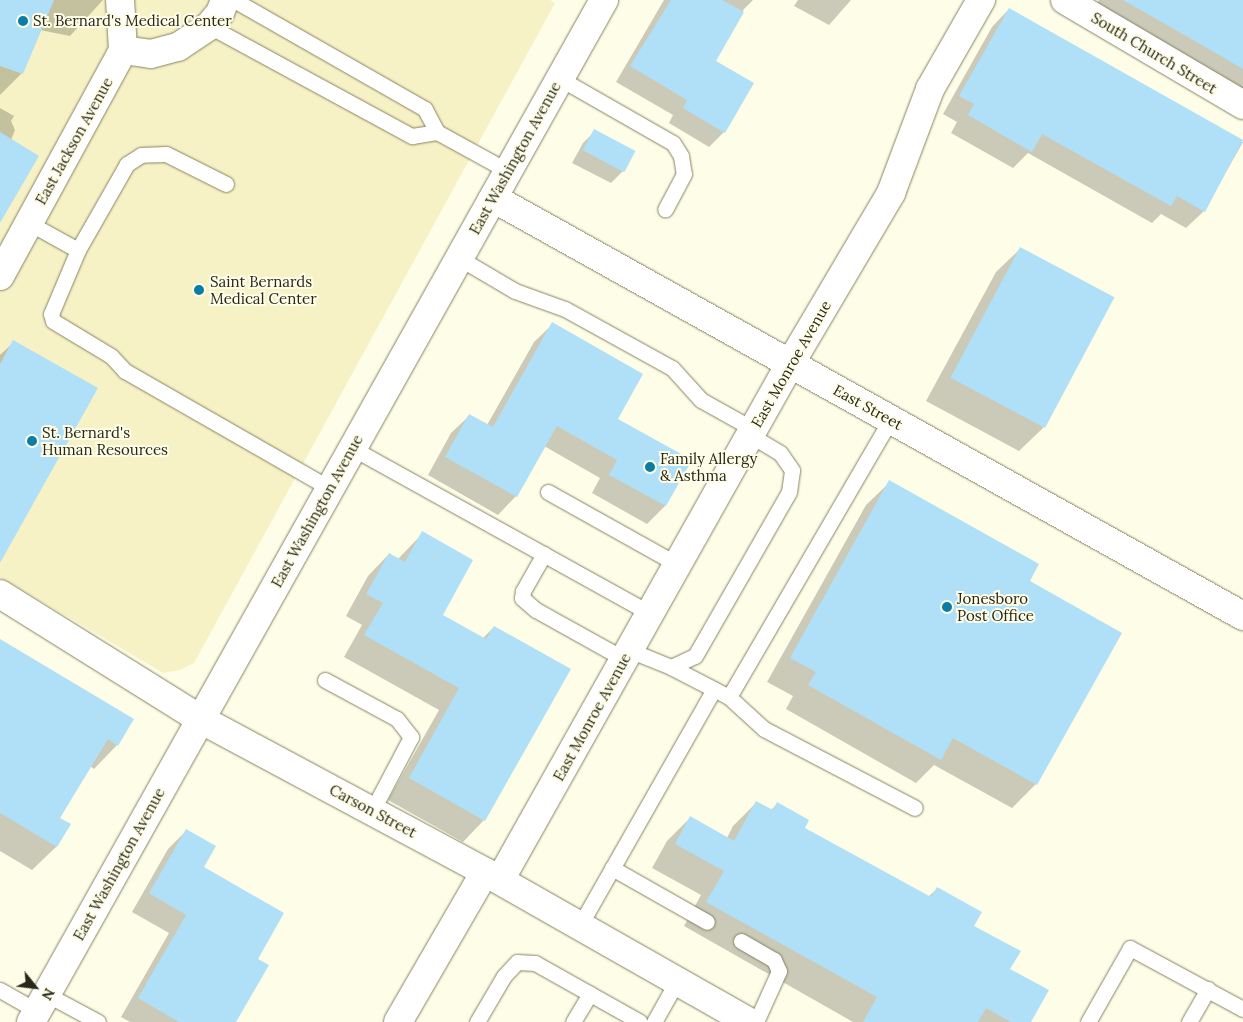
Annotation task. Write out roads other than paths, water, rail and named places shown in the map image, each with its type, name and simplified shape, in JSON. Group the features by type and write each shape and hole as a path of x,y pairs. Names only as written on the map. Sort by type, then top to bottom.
{"street":[{"path":"120,0 123,50 151,54 178,47 209,26 220,12 225,0"},
{"name":"East Washington Avenue","path":"38,1009 604,0"},
{"name":"East Monroe Avenue","path":"398,1022 493,876 626,655 790,364 891,194 930,89 981,0"},
{"name":"South Church Street","path":"1065,0 1243,105"},
{"name":"East Jackson Avenue","path":"0,276 123,50"},
{"name":"East Street","path":"493,198 1243,616"},
{"name":"Carson Street","path":"0,594 200,718 493,876 749,1022"}],"lane":[{"path":"234,0 426,109 437,132 508,171"},
{"path":"209,26 412,136 437,132"},
{"path":"560,78 673,143 680,156 684,174 665,209"},
{"path":"226,184 166,154 141,156 127,164 78,250 51,314 53,321 111,356 125,372 329,488"},
{"path":"28,223 78,250"},
{"path":"459,258 516,291 565,309 672,368 701,400 780,453 792,470 790,492 695,656 671,667"},
{"path":"729,697 890,420"},
{"path":"352,448 650,613"},
{"path":"548,492 677,564"},
{"path":"544,554 523,591 522,598 536,610 626,655 671,667 714,689 729,697 764,729 916,808"},
{"path":"325,680 397,719 411,737 372,811"},
{"path":"580,926 714,689"},
{"path":"612,868 707,922"},
{"path":"741,941 774,960 779,970 756,1022"},
{"path":"1088,1022 1130,948 1243,1009"},
{"path":"477,1022 504,976 517,962 534,963 640,1022"},
{"path":"654,1022 677,981"},
{"path":"1189,1022 1208,989"},
{"path":"0,990 38,1009 98,1022"},
{"path":"573,1022 590,994"}],"place":[{"name":"St. Bernard's Medical Center","path":"23,21"},
{"name":"Saint Bernards Medical Center","path":"199,290"},
{"name":"St. Bernard's Human Resources","path":"32,441"},
{"name":"Family Allergy & Asthma","path":"650,467"},
{"name":"Jonesboro Post Office","path":"947,607"}]}
